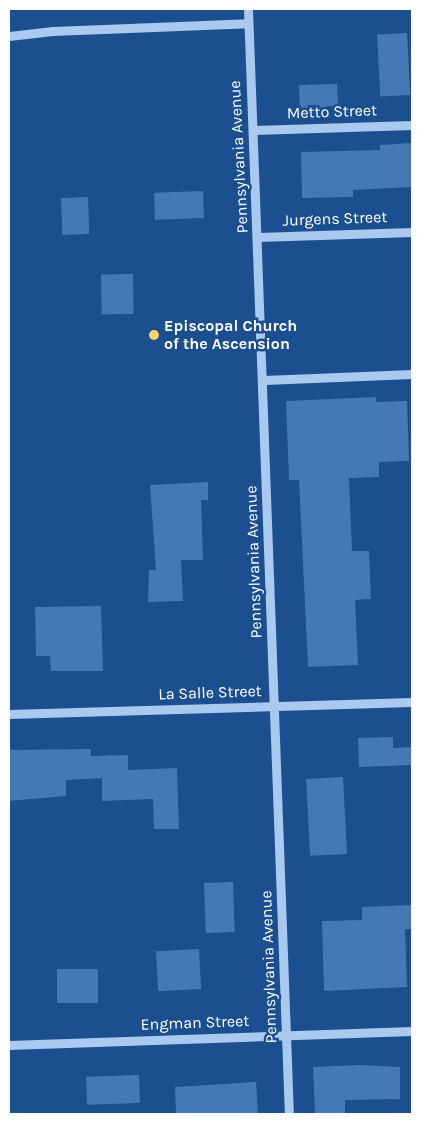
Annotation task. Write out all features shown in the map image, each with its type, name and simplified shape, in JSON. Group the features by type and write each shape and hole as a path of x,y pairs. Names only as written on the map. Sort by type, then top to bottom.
{"street":[{"name":"Pennsylvania Avenue","path":"248,9 264,380 273,706 289,1114"},
{"path":"9,36 53,31 248,23"},
{"name":"Metto Street","path":"253,130 412,125"},
{"name":"Jurgens Street","path":"258,237 412,232"},
{"path":"264,380 412,374"},
{"name":"La Salle Street","path":"9,714 412,702"},
{"name":"Engman Street","path":"9,1045 412,1031"}],"building":[{"path":"407,33 410,95 380,96 377,35"},
{"path":"337,84 338,106 327,106 327,114 300,115 299,85"},
{"path":"412,143 412,187 353,190 353,197 302,198 301,152 380,150 380,145"},
{"path":"203,191 204,218 155,220 154,193"},
{"path":"88,197 89,234 62,235 61,198"},
{"path":"133,274 134,314 102,315 101,275"},
{"path":"376,397 376,402 407,401 409,461 379,462 379,477 349,478 352,551 369,551 371,599 355,600 358,665 308,667 299,480 289,480 286,401"},
{"path":"208,482 208,500 201,500 203,560 181,560 183,601 148,602 149,570 156,570 150,485"},
{"path":"101,606 103,671 51,671 50,656 36,656 35,607"},
{"path":"393,737 393,748 412,747 412,765 359,767 358,738"},
{"path":"91,749 91,756 128,755 128,770 177,768 179,829 154,829 153,799 102,801 102,778 66,780 66,796 9,801 9,750"},
{"path":"343,777 347,854 310,856 306,779"},
{"path":"233,882 235,932 206,933 204,883"},
{"path":"412,905 412,929 405,929 407,987 324,991 322,921 362,920 362,907"},
{"path":"199,949 201,989 158,991 156,951"},
{"path":"57,969 98,969 98,1003 57,1003"},
{"path":"361,1065 400,1067 400,1099 345,1100 345,1114 315,1114 313,1067"},
{"path":"139,1075 140,1103 87,1105 86,1077"},
{"path":"256,1082 258,1114 176,1114 175,1087"}],"place":[{"name":"Episcopal Church of the Ascension","path":"154,335"}]}
